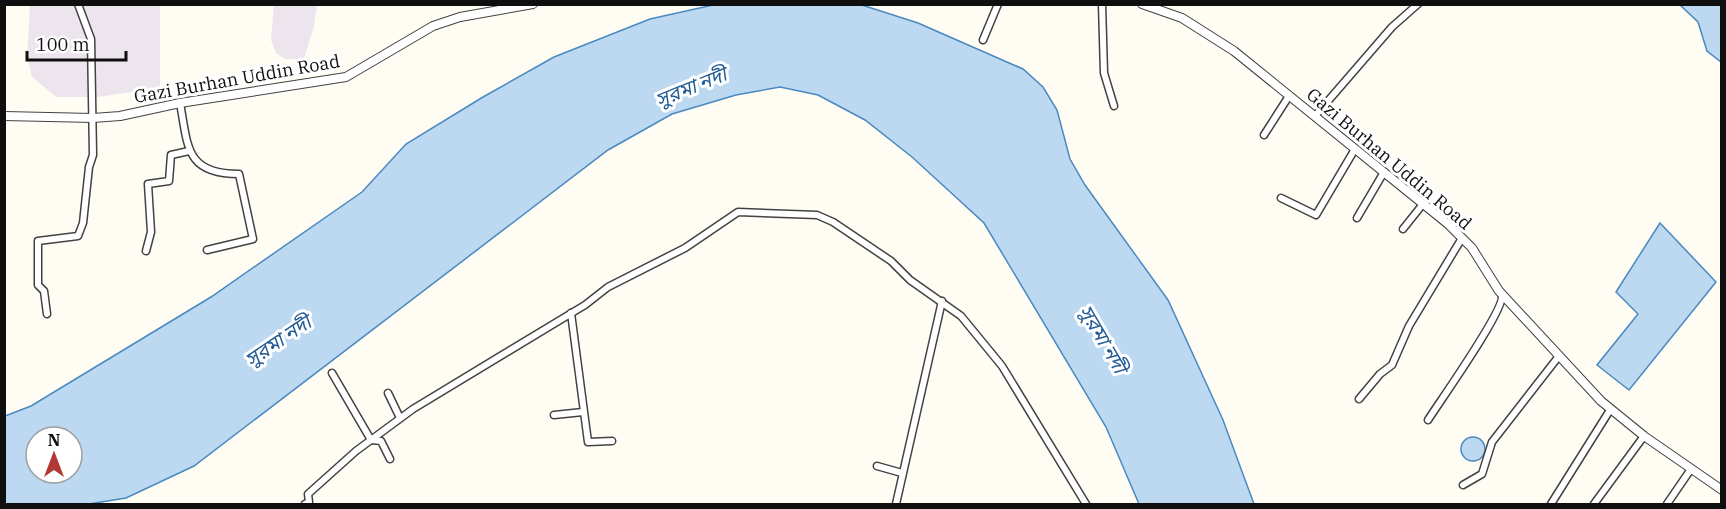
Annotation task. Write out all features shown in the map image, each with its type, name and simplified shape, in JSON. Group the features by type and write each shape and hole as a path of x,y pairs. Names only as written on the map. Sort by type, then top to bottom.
{"street":[{"path":"47,314 45,291 38,285 38,241 78,236 83,224 88,167 93,155 91,39 78,4"},
{"path":"482,4 483,14"},
{"name":"Gazi Burhan Uddin Road","path":"4,116 93,118 120,116 180,103 346,77 432,26 532,4"},
{"path":"982,40 998,4"},
{"path":"1102,4 1104,73 1114,106"},
{"name":"Gazi Burhan Uddin Road","path":"1142,4 1182,18 1234,51 1423,204 1472,248 1502,294 1610,410 1722,490"},
{"path":"1315,116 1392,27 1418,4"},
{"path":"1264,135 1289,96"},
{"path":"180,103 189,151 202,166 217,174 238,174 253,239 207,250"},
{"path":"1281,198 1316,215 1355,149"},
{"path":"146,250 151,232 148,184 169,181 171,155 189,151"},
{"path":"1357,218 1384,172"},
{"path":"1403,229 1423,204"},
{"path":"305,504 309,502 308,494 400,418 571,313 608,287 685,248 738,212 817,215 833,222 891,261 910,280 961,316 1002,366 1086,504"},
{"path":"1359,399 1380,374 1392,365 1409,326 1462,238"},
{"path":"1428,420 1489,327 1500,308 1502,294"},
{"path":"896,504 942,301"},
{"path":"571,313 588,442 612,441"},
{"path":"1463,485 1482,474 1492,442 1559,356"},
{"path":"332,372 371,440"},
{"path":"388,393 400,418"},
{"path":"1551,504 1610,410"},
{"path":"554,415 584,412"},
{"path":"1594,504 1644,436"},
{"path":"371,440 381,441 390,459"},
{"path":"877,466 902,473"},
{"path":"1667,504 1691,469"}],"shaded area":[{"path":"274,4 317,5 314,26 304,59 285,59 276,53 271,40"},
{"path":"30,5 160,5 160,88 97,97 56,97 32,77 27,57"}],"water":[{"name":"সুরমা নদী","path":"713,5 862,5 918,23 1023,69 1043,87 1057,110 1070,159 1085,185 1168,300 1223,420 1254,504 1139,504 1106,427 984,223 912,157 865,120 818,95 780,87 736,95 672,114 608,150 194,466 126,498 89,504 5,504 5,416 31,406 211,297 362,192 406,144 554,57 650,19"},
{"path":"1680,5 1721,5 1721,62 1707,51 1698,22"},
{"path":"1660,223 1716,282 1629,390 1597,365 1638,314 1616,292"},
{"path":"1473,437 1478,438 1484,444 1484,454 1478,460 1473,461 1468,460 1462,454 1461,449 1462,444 1468,438"}]}
